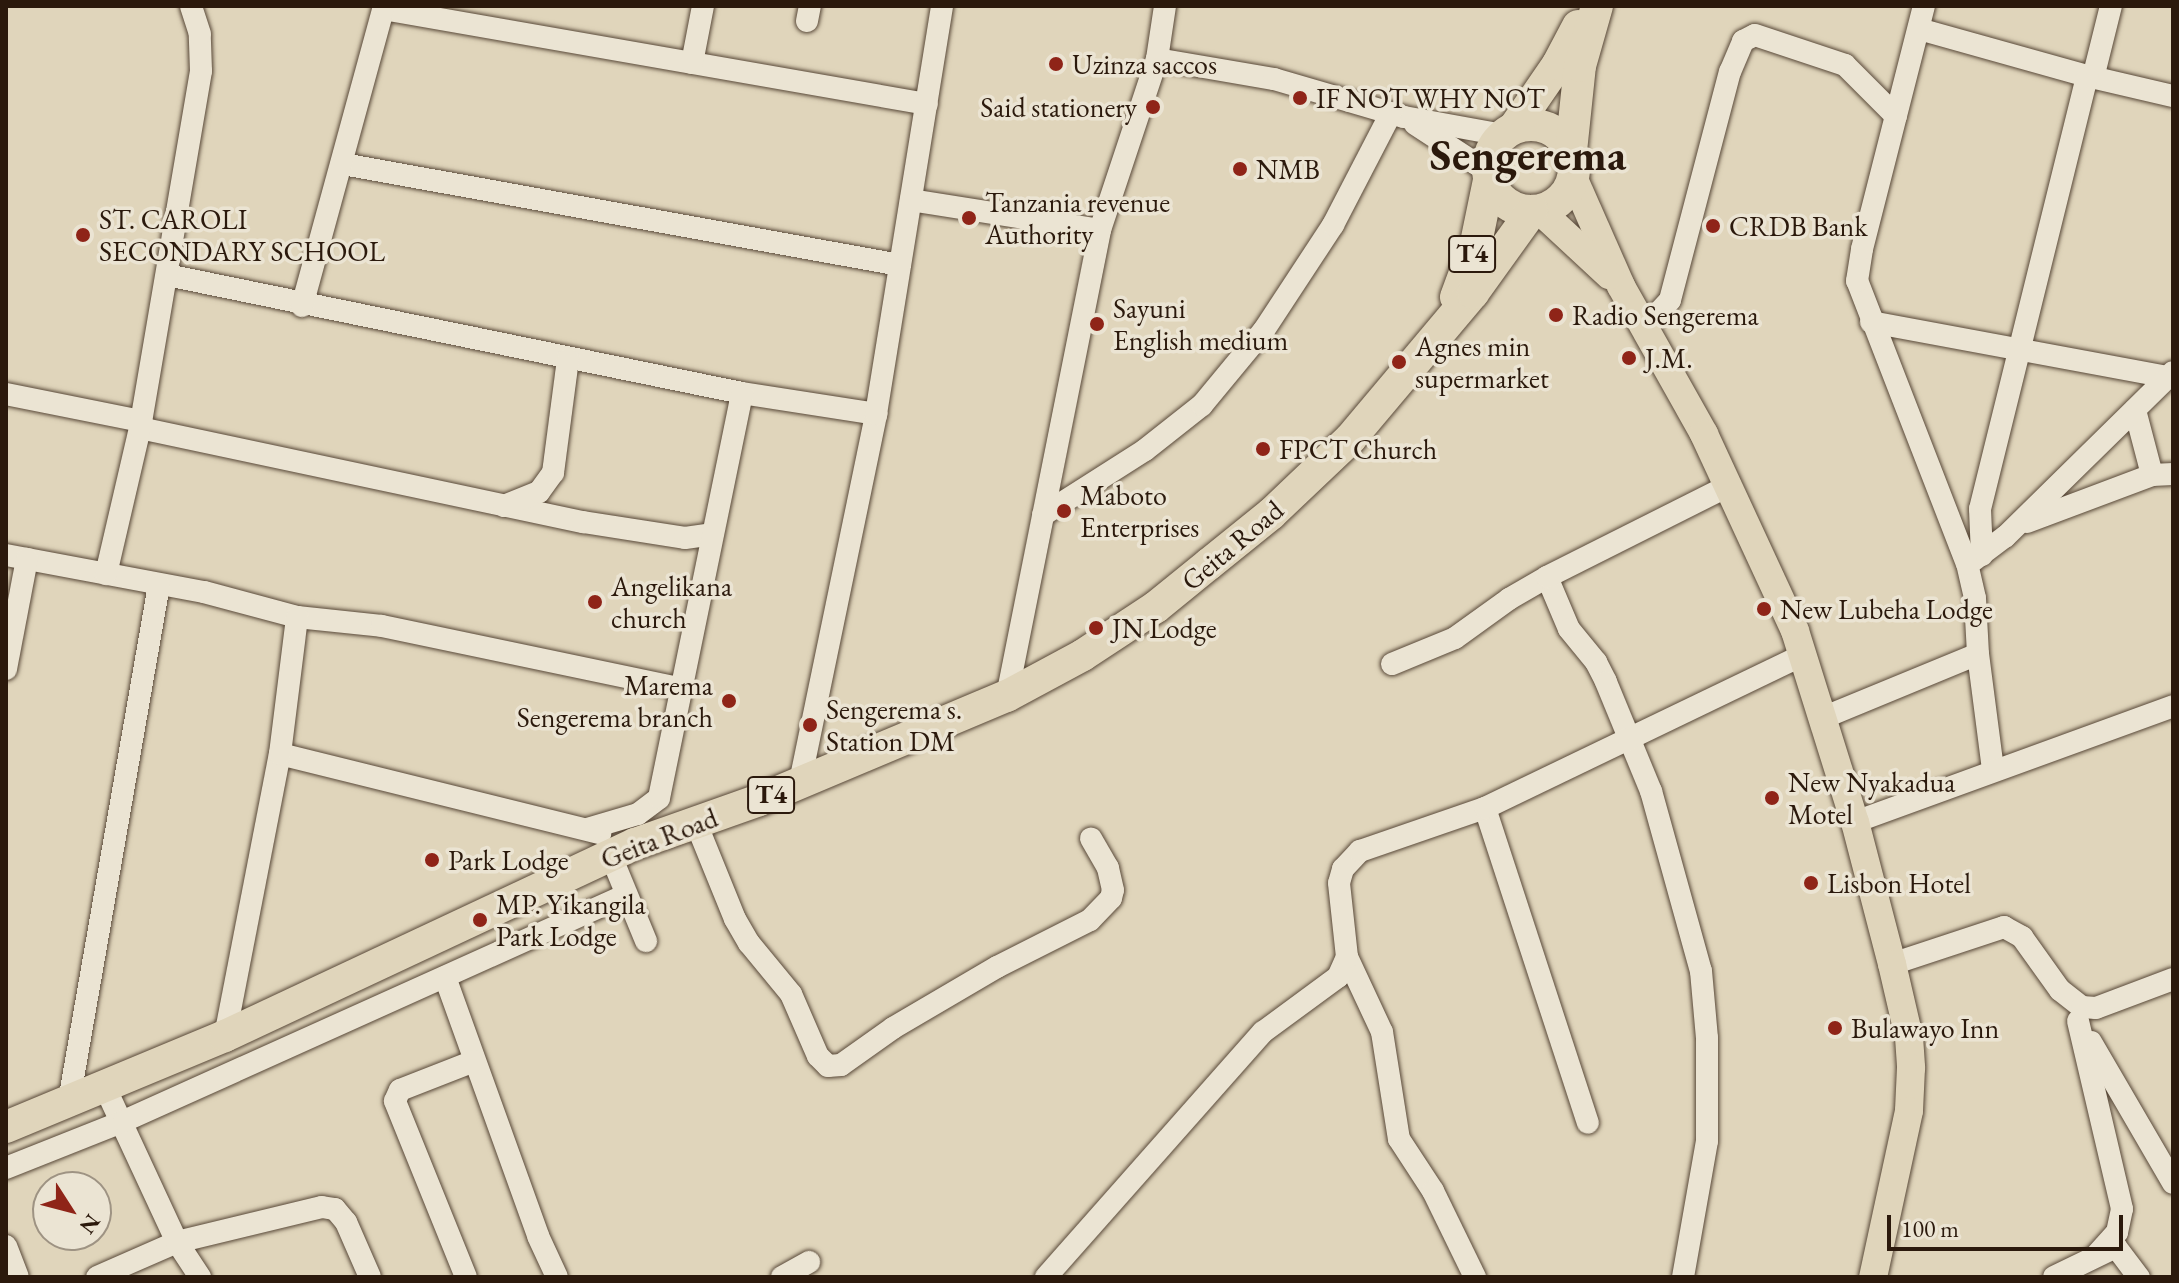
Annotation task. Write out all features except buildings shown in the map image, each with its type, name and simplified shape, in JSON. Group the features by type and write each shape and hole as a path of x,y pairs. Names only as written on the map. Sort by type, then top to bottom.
{"highway":[{"name":"Geita Road","path":"1444,326 1476,243 1491,151 1558,64 1588,6"},
{"path":"1572,164 1580,66 1597,6"},
{"path":"1508,131 1530,124 1547,127 1562,137 1572,164"},
{"name":"Geita Road","path":"6,1127 225,1036 623,850 800,782 1007,696 1083,655 1156,607 1271,514 1350,439 1473,293 1536,211 1561,198 1572,164"},
{"name":"T4","path":"1488,176 1505,203 1536,211"}],"main road":[{"path":"1572,164 1621,286 1704,434 1803,655 1825,717 1855,822 1909,1037 1909,1111 1873,1277"},
{"path":"1536,211 1621,286"}],"street":[{"path":"106,574 140,424 201,71 200,34 191,6"},
{"path":"692,63 703,6"},
{"path":"800,782 876,414 942,6"},
{"path":"1007,696 1100,230 1157,59 1165,6"},
{"path":"1924,6 1857,271 1860,296 1974,560"},
{"path":"1993,769 1978,654 1975,598 1974,560 1980,509 2090,77 2111,6"},
{"path":"302,306 383,8 927,104"},
{"path":"1919,29 2090,77 2173,96"},
{"path":"1644,328 1670,300 1730,72 1743,41 1755,35 1845,65 1896,116"},
{"path":"1157,59 1274,79 1398,115 1508,131"},
{"path":"1398,115 1488,176"},
{"path":"1043,515 1145,450 1202,405 1264,330 1333,225 1398,115"},
{"path":"343,164 900,265"},
{"path":"911,200 1100,230"},
{"path":"167,275 302,306 568,359 742,393 876,414"},
{"path":"160,312 200,282"},
{"path":"1871,322 2171,374"},
{"path":"503,507 539,492 553,473 568,359"},
{"path":"1974,560 2017,526 2171,374"},
{"path":"587,829 638,814 657,801 742,393"},
{"path":"6,394 503,507 685,538 712,534"},
{"path":"2017,526 2162,474 2135,410"},
{"path":"1392,664 1455,638 1547,577 1728,486"},
{"path":"6,669 16,557 204,592 297,617 382,626 680,688"},
{"path":"1547,577 1569,629 1601,672 1651,791 1701,971 1707,1038 1707,1141 1683,1277"},
{"path":"69,1101 159,585"},
{"path":"225,1036 280,754 297,617"},
{"path":"1825,717 1978,654"},
{"path":"1046,1277 1263,1032 1287,1012 1329,987 1345,968 1347,957 1339,883 1350,859 1379,842 1485,808 1803,655"},
{"path":"1855,822 1993,769 2173,706"},
{"path":"280,754 587,829 623,850 626,895 646,941"},
{"path":"1485,808 1588,1123"},
{"path":"696,823 735,919 749,943 791,994 818,1056 828,1066 841,1065 893,1028 997,967 1090,920 1111,898 1113,890 1108,868 1091,838"},
{"path":"6,1168 121,1122 626,895"},
{"path":"1892,964 2004,927 2022,937 2060,990 2173,1183"},
{"path":"1347,957 1382,1032 1399,1139 1433,1191 1475,1277"},
{"path":"445,977 538,1236 557,1277"},
{"path":"2060,990 2088,1009 2173,979"},
{"path":"2078,1021 2122,1209 2117,1232 2096,1255"},
{"path":"466,1277 395,1101 400,1090 474,1061"},
{"path":"104,1085 177,1242 200,1277"},
{"path":"97,1277 177,1242 329,1207 346,1222 370,1277"},
{"path":"6,1246 18,1277"},
{"path":"2054,1277 2112,1247 2120,1249 2139,1277"},
{"path":"782,1277 809,1262"}],"place":[{"name":"Uzinza saccos","path":"1056,64"},
{"name":"IF NOT WHY NOT","path":"1300,98"},
{"name":"Said stationery","path":"1153,107"},
{"name":"NMB","path":"1240,169"},
{"name":"Tanzania revenue Authority","path":"969,218"},
{"name":"CRDB Bank","path":"1713,226"},
{"name":"ST. CAROLI SECONDARY SCHOOL","path":"83,235"},
{"name":"Radio Sengerema","path":"1556,315"},
{"name":"Sayuni English medium","path":"1097,324"},
{"name":"J.M.","path":"1629,358"},
{"name":"Agnes min supermarket","path":"1399,362"},
{"name":"FPCT Church","path":"1263,449"},
{"name":"Maboto Enterprises","path":"1064,511"},
{"name":"Angelikana church","path":"595,602"},
{"name":"New Lubeha Lodge","path":"1764,609"},
{"name":"JN Lodge","path":"1096,628"},
{"name":"Marema Sengerema branch","path":"729,701"},
{"name":"Sengerema s. Station DM","path":"810,725"},
{"name":"New Nyakadua Motel","path":"1772,798"},
{"name":"Park Lodge","path":"432,860"},
{"name":"Lisbon Hotel","path":"1811,883"},
{"name":"MP. Yikangila Park Lodge","path":"480,920"},
{"name":"Bulawayo Inn","path":"1835,1028"}],"district":[{"name":"Sengerema","path":"1528,155"}]}
